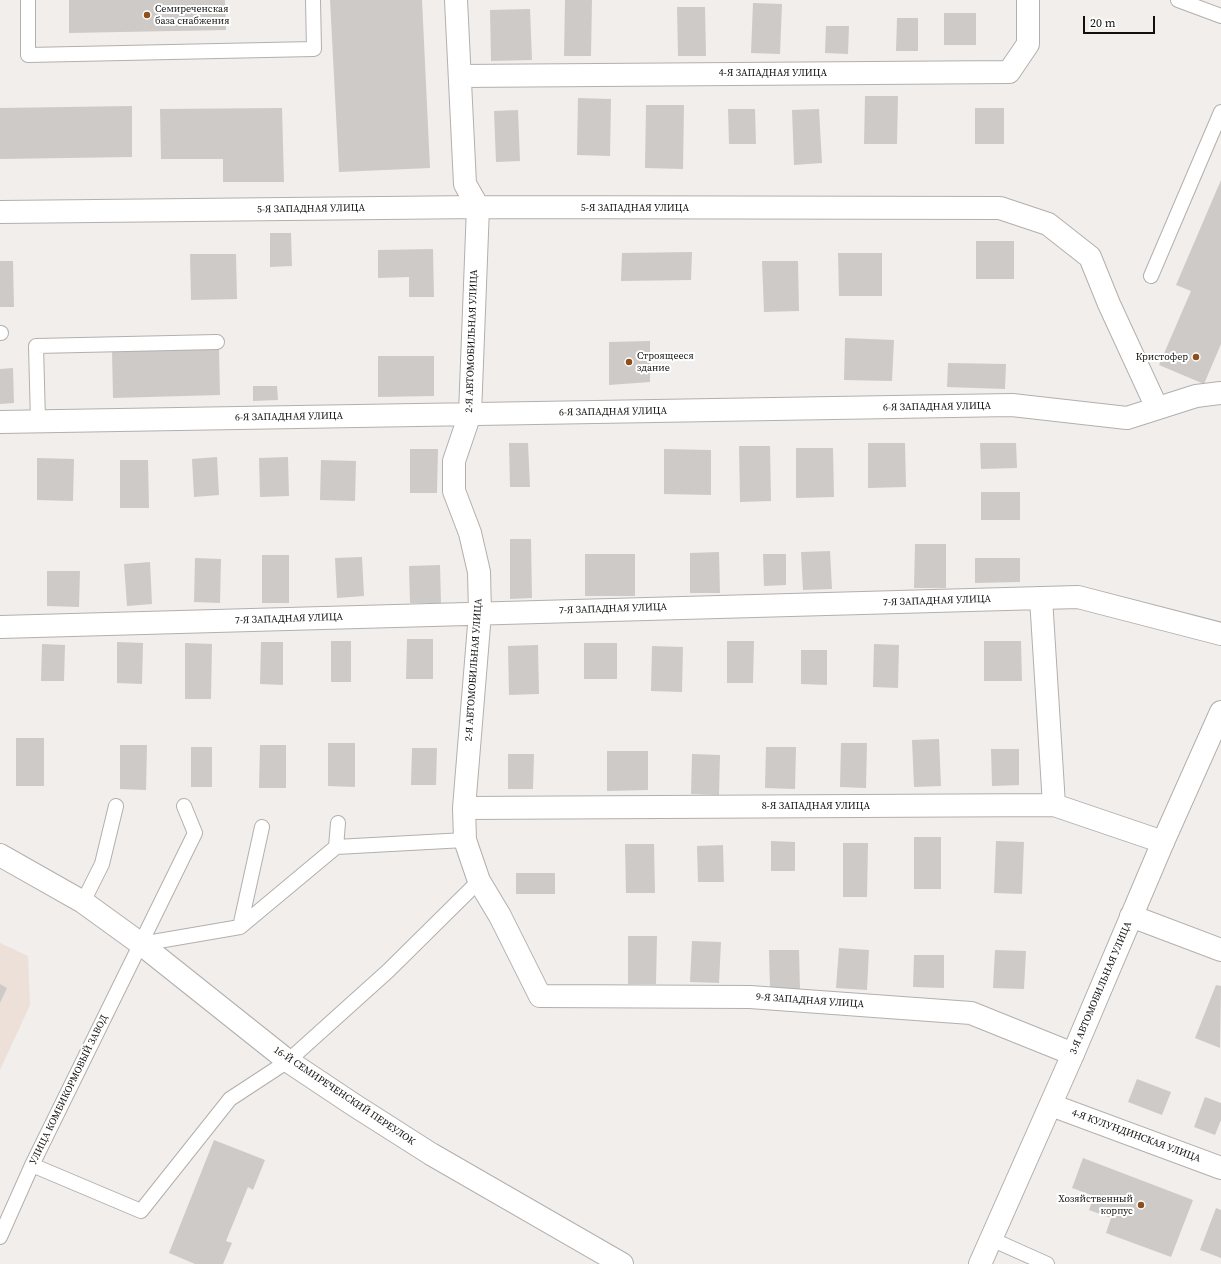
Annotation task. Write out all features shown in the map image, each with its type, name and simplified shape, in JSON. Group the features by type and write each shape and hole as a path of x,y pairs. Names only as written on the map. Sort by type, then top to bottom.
{"street":[{"path":"456,0 465,184 478,207"},
{"name":"4-Я ЗАПАДНАЯ УЛИЦА","path":"460,76 1009,72 1028,44 1028,0"},
{"name":"5-Я ЗАПАДНАЯ УЛИЦА","path":"0,212 478,207 1000,208 1048,224 1090,256 1109,304 1157,408"},
{"name":"2-Я АВТОМОБИЛЬНАЯ УЛИЦА","path":"478,207 470,414 454,461 454,492 470,533 479,572 480,613 464,808 465,840 479,881 500,916 540,996"},
{"name":"6-Я ЗАПАДНАЯ УЛИЦА","path":"0,422 1012,405 1127,418 1196,396 1221,393"},
{"name":"7-Я ЗАПАДНАЯ УЛИЦА","path":"0,627 1078,597 1221,634"},
{"path":"1041,598 1054,804"},
{"name":"3-Я АВТОМОБИЛЬНАЯ УЛИЦА","path":"980,1264 1073,1054 1163,842 1215,744 1221,712"},
{"name":"8-Я ЗАПАДНАЯ УЛИЦА","path":"464,808 1054,804 1163,842"},
{"name":"16-Й СЕМИРЕЧЕНСКИЙ ПЕРЕУЛОК","path":"0,855 83,902 141,944 288,1061 354,1105 431,1154 622,1264"},
{"path":"1131,916 1221,950"},
{"name":"9-Я ЗАПАДНАЯ УЛИЦА","path":"540,996 750,997 971,1013 1073,1054"},
{"name":"4-Я КУЛУНДИНСКАЯ УЛИЦА","path":"1050,1105 1221,1168"}],"lane":[{"path":"28,0 28,55 314,49 312,0"},
{"path":"1178,0 1194,3 1221,16"},
{"path":"1151,276 1221,112"},
{"path":"38,421 36,346 217,342"},
{"path":"83,902 102,864 116,806"},
{"name":"УЛИЦА КОМБИКОРМОВЫЙ ЗАВОД","path":"0,1237 32,1165 195,833 184,806"},
{"path":"336,847 338,823"},
{"path":"240,927 262,827"},
{"path":"141,944 240,927 336,847 465,840"},
{"path":"32,1165 141,1211 230,1099 288,1061 388,971 479,881"},
{"path":"991,1239 1048,1264"}],"shaded area":[{"path":"0,943 28,956 30,1005 0,1070"}],"building":[{"name":"Семиреченская база снабжения","path":"69,0 225,0 226,30 69,33"},
{"path":"330,0 422,0 430,168 339,172"},
{"path":"565,0 592,0 591,56 564,56"},
{"path":"753,3 782,4 780,54 751,53"},
{"path":"677,7 705,7 706,56 678,56"},
{"path":"530,9 532,60 491,61 490,10"},
{"path":"944,13 976,13 976,45 944,45"},
{"path":"897,18 918,18 918,51 896,51"},
{"path":"826,26 849,26 848,54 825,53"},
{"path":"865,96 898,96 897,144 864,144"},
{"path":"578,98 611,99 610,156 577,155"},
{"path":"646,105 684,105 683,169 645,168"},
{"path":"132,106 132,157 0,159 0,108"},
{"path":"282,108 284,182 223,182 223,159 161,159 160,109"},
{"path":"975,108 1004,108 1004,144 975,144"},
{"path":"728,109 755,109 756,144 729,144"},
{"path":"819,109 822,163 794,165 792,110"},
{"path":"518,110 520,161 496,162 494,111"},
{"path":"1221,180 1221,344 1204,384 1159,365 1191,291 1176,285"},
{"path":"270,233 291,233 292,266 270,267"},
{"path":"976,241 1014,241 1014,279 976,279"},
{"path":"433,249 434,297 409,297 409,277 378,278 378,250"},
{"path":"692,252 691,280 621,281 622,253"},
{"path":"838,253 882,253 882,296 839,296"},
{"path":"190,254 236,254 237,299 191,300"},
{"path":"0,261 13,261 14,307 0,307"},
{"path":"762,261 798,261 799,311 764,312"},
{"path":"845,338 894,340 892,381 844,380"},
{"name":"Строящееся здание","path":"650,341 650,382 609,385 609,342"},
{"path":"219,349 220,395 113,398 112,351"},
{"path":"378,356 434,356 434,396 378,397"},
{"path":"948,363 1006,364 1005,389 947,387"},
{"path":"13,368 14,403 0,404 0,369"},
{"path":"253,386 277,386 278,400 253,401"},
{"path":"509,443 528,443 530,487 510,487"},
{"path":"868,443 905,443 906,487 868,488"},
{"path":"980,443 1016,443 1017,468 981,469"},
{"path":"739,446 770,446 771,501 740,502"},
{"path":"796,448 833,448 834,497 796,498"},
{"path":"410,449 438,449 437,493 410,493"},
{"path":"664,449 711,450 711,495 664,494"},
{"path":"217,457 219,495 194,497 192,459"},
{"path":"288,457 289,496 260,497 259,458"},
{"path":"37,458 74,459 73,501 37,500"},
{"path":"120,460 148,460 149,508 120,508"},
{"path":"321,460 356,461 355,501 320,500"},
{"path":"981,492 1020,492 1020,520 981,520"},
{"path":"510,539 531,539 532,598 510,599"},
{"path":"915,544 946,544 946,588 914,588"},
{"path":"830,551 832,589 803,590 801,552"},
{"path":"719,552 720,593 690,593 690,553"},
{"path":"585,554 635,554 635,596 585,596"},
{"path":"763,554 786,554 786,585 764,586"},
{"path":"262,555 289,555 289,603 262,603"},
{"path":"362,557 364,596 337,598 335,558"},
{"path":"195,558 221,559 220,603 194,602"},
{"path":"975,558 1020,558 1020,582 975,583"},
{"path":"150,562 152,604 127,606 124,564"},
{"path":"440,565 441,603 410,603 409,566"},
{"path":"47,571 80,571 79,607 47,606"},
{"path":"407,639 433,639 433,679 406,679"},
{"path":"331,641 351,641 351,682 331,682"},
{"path":"727,641 754,641 753,683 727,683"},
{"path":"984,641 1021,641 1022,681 984,681"},
{"path":"117,642 143,643 142,684 117,683"},
{"path":"261,642 283,642 283,685 260,684"},
{"path":"185,643 212,644 211,699 185,699"},
{"path":"584,643 617,643 617,679 584,679"},
{"path":"42,644 65,645 64,681 41,681"},
{"path":"874,644 899,645 898,688 873,687"},
{"path":"538,645 539,694 509,695 508,646"},
{"path":"652,646 683,647 682,692 651,691"},
{"path":"801,650 827,650 827,685 801,684"},
{"path":"16,738 44,738 44,786 16,786"},
{"path":"939,739 941,786 914,787 912,740"},
{"path":"328,743 355,743 355,787 328,786"},
{"path":"841,743 867,743 866,788 840,787"},
{"path":"120,745 147,745 146,790 120,789"},
{"path":"260,745 286,745 286,788 259,788"},
{"path":"191,747 212,747 212,787 191,787"},
{"path":"766,747 796,747 795,789 765,788"},
{"path":"412,748 437,748 436,785 411,785"},
{"path":"991,749 1019,749 1019,785 992,786"},
{"path":"607,751 648,751 648,790 607,791"},
{"path":"508,754 534,754 533,789 508,789"},
{"path":"692,754 720,755 719,795 691,794"},
{"path":"914,837 941,837 941,889 914,889"},
{"path":"771,841 795,842 795,871 771,871"},
{"path":"996,841 1024,842 1022,894 994,893"},
{"path":"843,843 868,843 867,897 843,897"},
{"path":"625,844 654,844 655,893 626,893"},
{"path":"723,845 724,882 698,882 697,846"},
{"path":"516,873 555,873 555,894 516,894"},
{"path":"628,936 657,936 656,984 628,984"},
{"path":"692,941 721,942 719,983 690,982"},
{"path":"839,948 869,950 867,990 836,988"},
{"path":"769,950 799,950 800,989 770,989"},
{"path":"995,950 1026,951 1024,989 993,988"},
{"path":"914,955 944,955 944,988 913,987"},
{"path":"0,984 7,988 0,1003"},
{"path":"1216,985 1221,986 1220,1048 1195,1038"},
{"path":"1137,1079 1171,1092 1162,1115 1128,1102"},
{"path":"1205,1097 1221,1103 1221,1120 1215,1135 1194,1127"},
{"path":"214,1140 265,1160 253,1190 248,1187 226,1241 232,1243 223,1264 195,1264 169,1253"},
{"name":"Хозяйственный корпус","path":"1083,1158 1193,1200 1171,1257 1106,1233 1111,1218 1089,1210 1094,1196 1072,1188"},
{"path":"1216,1208 1221,1210 1221,1258 1200,1250"}],"place":[{"name":"Семиреченская база снабжения","path":"147,15"},
{"name":"Кристофер","path":"1196,357"},
{"name":"Строящееся здание","path":"629,362"},
{"name":"Хозяйственный корпус","path":"1141,1205"}]}
